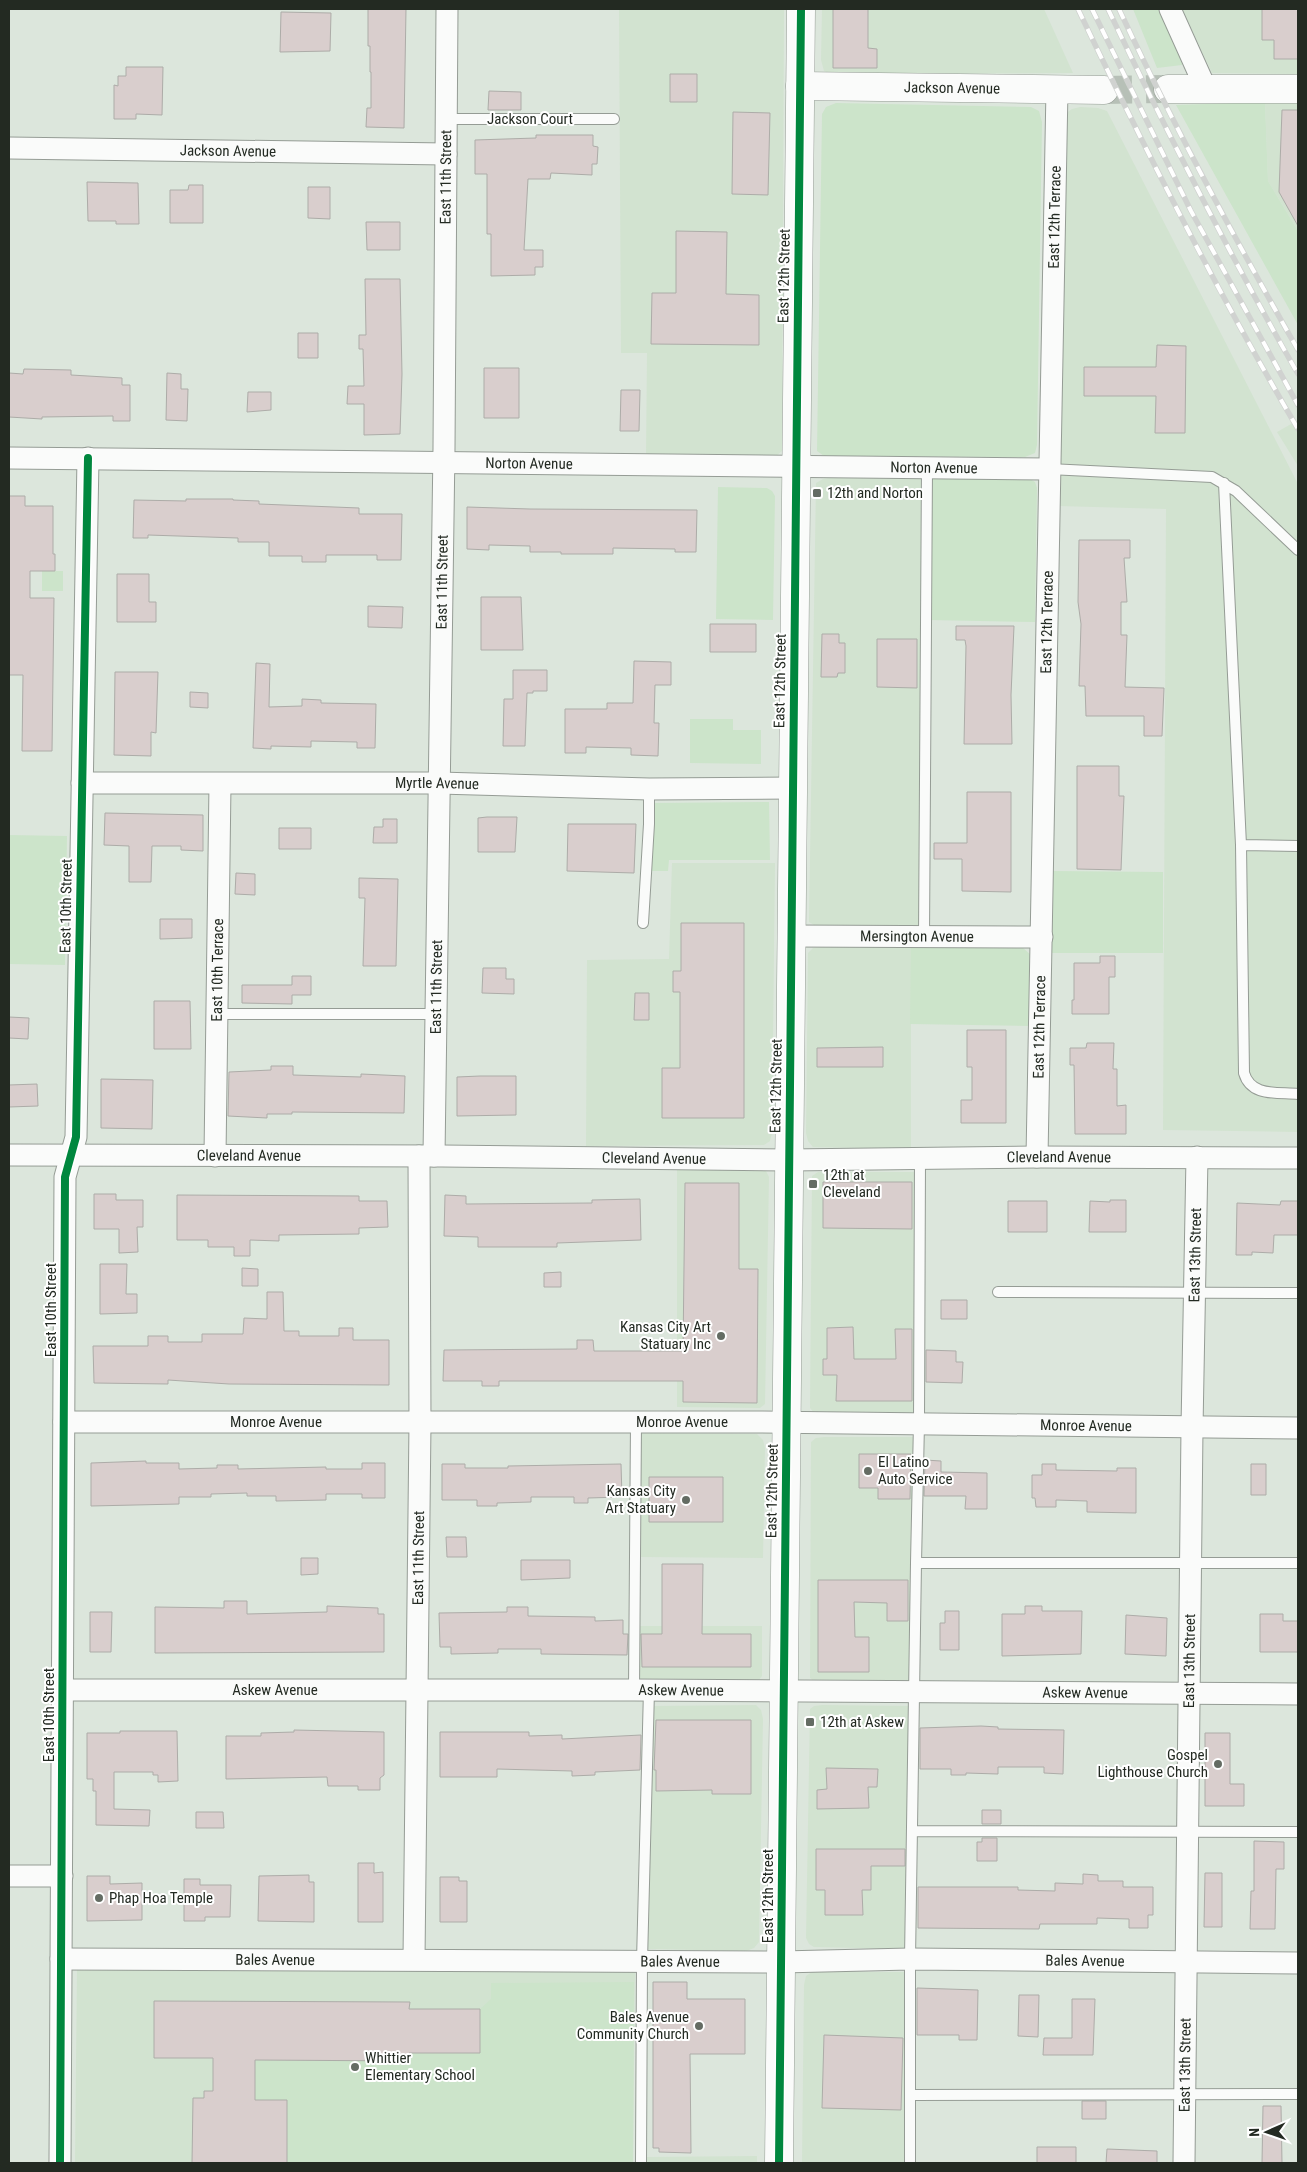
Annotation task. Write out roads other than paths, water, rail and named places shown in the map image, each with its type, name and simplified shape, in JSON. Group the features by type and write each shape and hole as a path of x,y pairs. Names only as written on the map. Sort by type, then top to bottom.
{"street":[{"name":"East 11th Street","path":"414,1959 420,1423 426,1156 435,1014 439,784 444,464 447,9"},
{"name":"East 12th Street","path":"779,2163 801,9"},
{"path":"1170,9 1206,89"},
{"name":"Jackson Avenue","path":"800,86 1104,90"},
{"path":"1168,89 1298,88"},
{"name":"East 12th Terrace","path":"1037,1156 1057,89"},
{"name":"Jackson Avenue","path":"9,148 446,154"},
{"name":"Norton Avenue","path":"9,458 1049,469"},
{"name":"East 10th Street","path":"60,2163 66,1177 76,1137 88,458"},
{"name":"Myrtle Avenue","path":"82,783 439,784 649,789 793,788"},
{"name":"East 10th Terrace","path":"215,1156 220,784"},
{"name":"Mersington Avenue","path":"792,936 1042,937"},
{"name":"Cleveland Avenue","path":"9,1155 426,1156 789,1160 1037,1156 1298,1158"},
{"name":"East 13th Street","path":"1184,2163 1188,1695 1197,1157"},
{"name":"Monroe Avenue","path":"64,1422 787,1422 1298,1428"},
{"name":"Askew Avenue","path":"63,1690 416,1692 641,1690 1188,1695 1298,1694"},
{"path":"9,1876 62,1876"},
{"name":"Bales Avenue","path":"61,1959 781,1962 910,1959 1298,1963"}],"lane":[{"name":"Jackson Court","path":"446,118 614,119"},
{"path":"924,936 927,468"},
{"path":"1049,469 1212,477 1236,491 1298,550"},
{"path":"1224,484 1241,845 1244,1073 1247,1083 1257,1091 1298,1094"},
{"path":"643,923 649,824 649,789"},
{"path":"1241,845 1298,846"},
{"path":"216,1014 435,1014"},
{"path":"910,2163 910,1959 919,1424 920,1158"},
{"path":"998,1292 1298,1294"},
{"path":"636,1423 641,1690 641,2163"},
{"path":"916,1563 1298,1563"},
{"path":"913,1831 1298,1832"},
{"path":"910,2094 1298,2094"}],"tunnel":[{"path":"1104,90 1168,89"}],"railway":[{"path":"1078,9 1184,222 1239,326 1298,429"},
{"path":"1092,9 1191,211 1298,405"},
{"path":"1108,9 1200,193 1298,374"},
{"path":"1119,9 1205,181 1298,350"}],"place":[{"name":"12th and Norton","path":"817,493"},
{"name":"12th at Cleveland","path":"813,1184"},
{"name":"Kansas City Art Statuary Inc","path":"721,1336"},
{"name":"El Latino Auto Service","path":"868,1471"},
{"name":"Kansas City Art Statuary","path":"686,1500"},
{"name":"12th at Askew","path":"810,1722"},
{"name":"Gospel Lighthouse Church","path":"1218,1764"},
{"name":"Phap Hoa Temple","path":"99,1898"},
{"name":"Bales Avenue Community Church","path":"699,2026"},
{"name":"Whittier Elementary School","path":"355,2067"}]}
